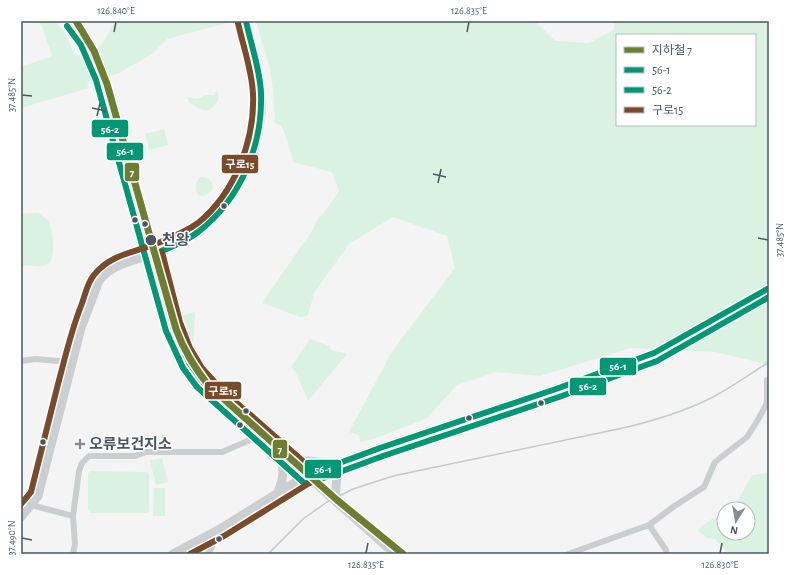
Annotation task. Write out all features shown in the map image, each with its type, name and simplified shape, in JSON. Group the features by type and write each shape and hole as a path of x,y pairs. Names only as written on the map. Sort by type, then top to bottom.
{"main road":[{"path":"74,21 82,30 94,52"},
{"path":"21,517 38,496 44,478 72,362 88,306 95,288 102,276 113,267 154,254 196,234 228,201 237,187 252,155 257,143 259,130 261,92 246,24"},
{"path":"104,77 174,329 190,364 203,382 222,400 395,554"},
{"path":"173,554 206,536 307,475 380,448 556,389 654,353 744,303"},
{"path":"277,494 281,485 283,469 279,450"},
{"path":"289,459 342,462"},
{"path":"335,500 337,474 342,462"}],"street":[{"path":"21,361 35,359 72,362"},
{"path":"568,554 649,525 704,487 716,462 747,437 767,403 767,380"},
{"path":"73,554 75,544 73,516 79,471 82,463 89,456 135,456 146,452 222,452 262,435"},
{"path":"31,505 73,516"},
{"path":"649,525 666,550 666,554"},
{"path":"206,536 212,547 208,554"}],"green space":[{"path":"37,21 55,21 65,33 75,55 90,54 96,50 104,40 115,21 231,22 167,39 152,54 117,74 87,82 89,88 21,108 21,67 52,56 42,26"},
{"path":"256,21 535,21 555,41 589,43 614,30 615,21 769,21 769,365 716,352 631,348 540,376 496,372 457,385 426,419 373,439 360,442 359,435 349,432 393,350 455,268 447,236 393,217 349,244 314,293 308,315 301,317 262,303 312,231 318,218 323,214 339,191 332,172 293,162 285,133 280,125 275,123 270,69"},
{"path":"217,91 219,98 216,104 209,110 198,108 189,102 187,97 198,99 205,95 214,95"},
{"path":"164,129 168,145 149,150 145,134"},
{"path":"200,177 209,179 213,185 212,191 202,197 202,195 199,196 197,194 196,189 196,184"},
{"path":"38,213 48,220 53,240 51,261 43,266 21,267 21,214"},
{"path":"195,312 193,347 187,339 180,316"},
{"path":"310,339 330,346 331,350 347,354 308,401 292,366"},
{"path":"162,458 168,482 156,485 150,460"},
{"path":"90,471 147,472 149,475 149,511 147,513 91,513 88,510 88,474"},
{"path":"769,473 769,554 729,554 717,541 756,541 756,501 737,501 752,475"},
{"path":"154,488 165,488 165,516 153,516"},
{"path":"713,518 716,519 716,540 707,538 697,530"}],"tunnel":[{"path":"94,52 104,77"},
{"path":"744,303 769,288"}],"railway":[{"path":"268,554 303,519 327,502 353,489 393,476 623,428 657,419 690,408 711,398 769,362"}],"metro line":[{"name":"7","path":"76,21 94,51 107,84 176,329 190,358 208,385 337,500 403,554"}],"transit line":[{"name":"56-1","path":"74,21 88,41 104,77 174,329 190,364 203,382 307,475 380,448 556,389 654,353 769,288"},
{"name":"56-1","path":"154,254 188,239 213,219 237,188 246,170 253,152 261,113 260,84 246,21"},
{"name":"구로15","path":"21,504 31,492 68,345 86,290 92,278 101,268 117,257 154,245 185,231 198,223 211,211 222,197 240,164 250,129 253,112 253,94 249,67 238,23"},
{"name":"56-2","path":"67,26 81,45 96,80 166,331 183,368 197,387 304,483 310,483 383,456 559,397 657,361 769,297"},
{"name":"구로15","path":"162,252 180,322 190,348 202,368 222,390 312,469 315,474 315,477 311,482 224,536 190,554"}],"place":[{"name":"천왕","path":"151,240"},
{"name":"오류보건지소","path":"80,444"}]}
